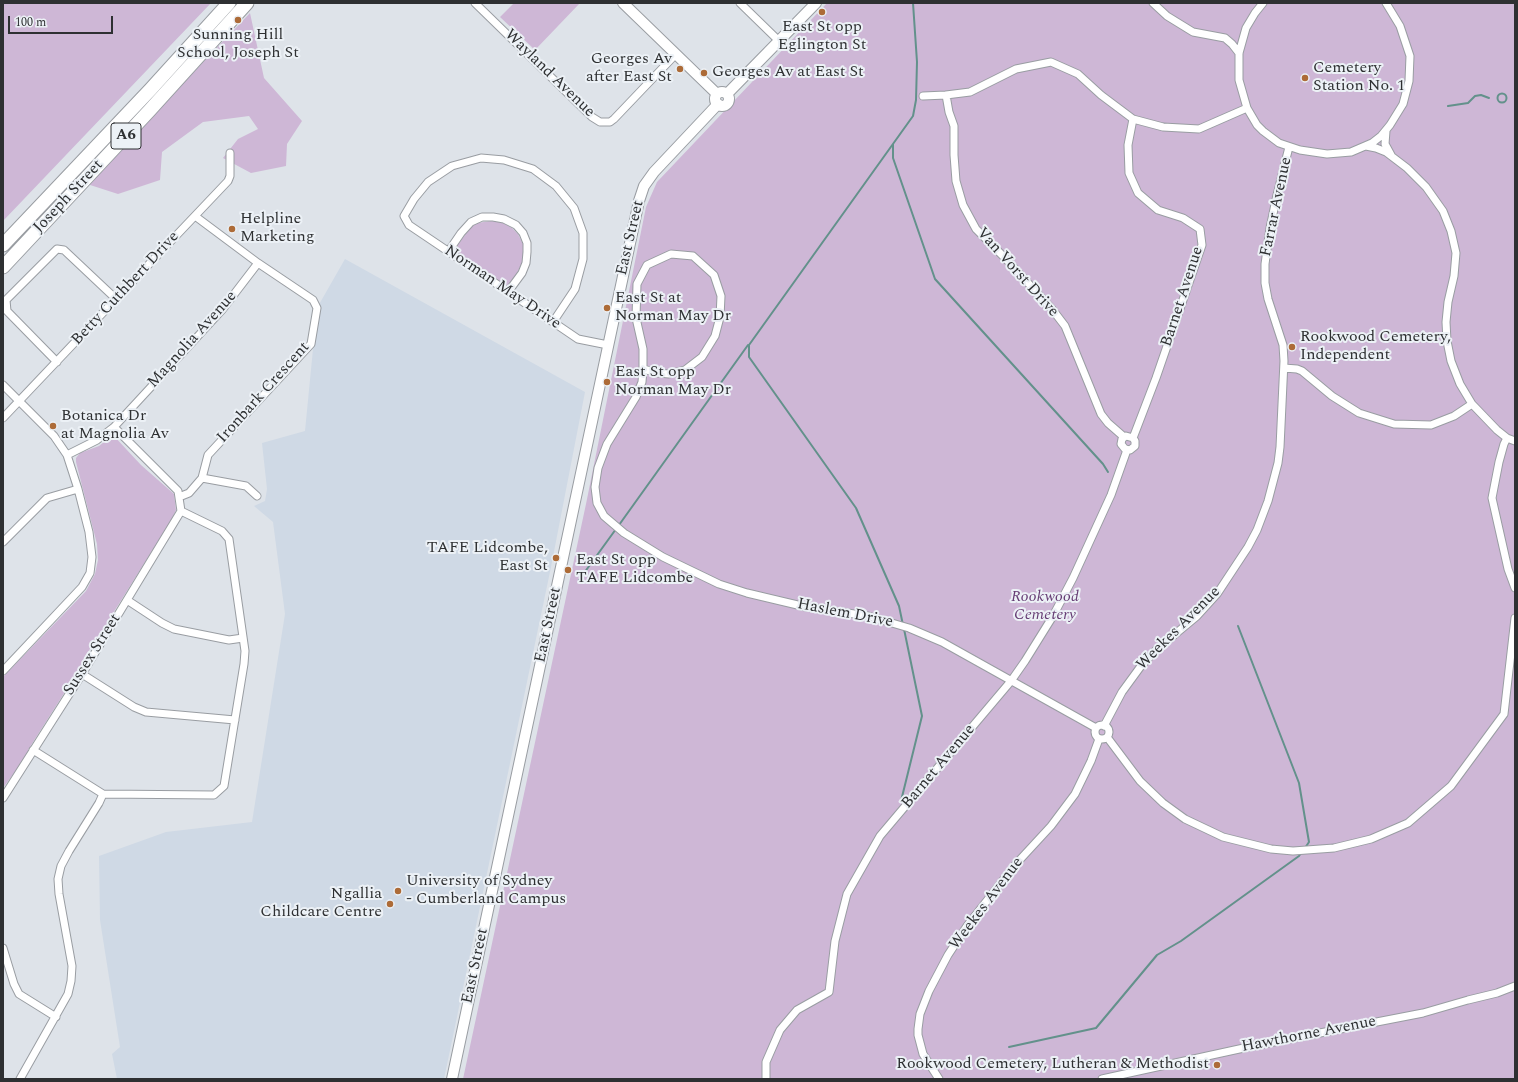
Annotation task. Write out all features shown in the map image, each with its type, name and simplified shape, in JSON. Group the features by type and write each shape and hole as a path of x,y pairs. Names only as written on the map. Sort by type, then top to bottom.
{"highway":[{"name":"Joseph Street","path":"3,245 145,95 229,3"},
{"name":"Joseph Street","path":"3,267 248,3"}],"main road":[{"path":"623,3 720,98"},
{"name":"East Street","path":"452,1079 608,345 639,201 644,186 654,172 720,98 816,3"}],"street":[{"name":"Wayland Avenue","path":"475,3 592,117 600,122 610,122 614,119 676,54"},
{"path":"740,3 779,41"},
{"path":"1152,3 1167,16 1193,32 1225,38 1239,53"},
{"path":"1263,3 1246,28 1239,53 1239,80 1247,108 1257,125 1279,143 1313,153 1334,154 1351,152 1376,140 1386,131 1395,119 1403,104 1408,88 1410,56 1404,33 1389,4"},
{"path":"923,96 946,96 970,92 991,83 1016,69 1051,62 1078,74 1101,96 1133,119 1163,127 1199,129 1247,108"},
{"name":"Van Vorst Drive","path":"946,96 949,112 954,126 956,181 963,205 976,229 1052,309 1065,326 1101,414 1108,423 1124,437"},
{"name":"Barnet Avenue","path":"766,1079 766,1062 780,1030 797,1010 829,992 834,941 847,894 880,836 1011,681 1040,639 1073,578 1111,495 1127,450 1132,449 1135,446 1135,441 1133,438 1156,378 1202,245 1200,229 1183,218 1158,210 1138,193 1129,173 1128,145 1133,119"},
{"path":"1386,131 1385,144 1391,156"},
{"path":"1366,146 1376,148 1391,156 1413,173 1433,195 1443,211 1451,231 1456,253 1447,312 1447,341 1455,373 1466,396 1487,422 1507,438 1515,442"},
{"name":"Farrar Avenue","path":"1284,368 1283,345 1272,313 1266,288 1265,264 1271,222 1289,147"},
{"name":"Betty Cuthbert Drive","path":"3,418 228,181 230,176 230,153"},
{"name":"Norman May Drive","path":"553,322 575,289 583,259 582,233 574,208 556,186 533,169 504,160 481,158 452,166 428,182 414,199 404,216 409,225 578,339 608,345"},
{"name":"Ironbark Crescent","path":"179,497 189,493 202,478 208,455 311,344 317,308 313,300 258,263 195,216"},
{"path":"448,252 461,233 471,222 482,217 504,219 516,225 523,233 527,243 526,263 522,273 508,292"},
{"path":"57,362 7,311 6,300 57,249 64,250 116,299"},
{"path":"671,254 693,256 714,275 721,296 720,317 715,336 702,357 685,370 669,374 643,369 643,349 636,318 637,284 648,265 671,254"},
{"name":"Magnolia Avenue","path":"67,455 97,440 114,427 222,310 258,263"},
{"path":"1284,368 1297,369 1302,372 1332,396 1359,413 1394,424 1431,425 1454,416 1472,404"},
{"name":"Weekes Avenue","path":"1104,726 1115,702 1134,674 1156,650 1197,616 1217,594 1236,567 1253,538 1268,501 1278,463 1282,426 1284,368"},
{"name":"Haslem Drive","path":"643,369 642,382 636,397 607,444 598,468 595,487 597,503 604,516 612,524 663,557 719,584 747,593 806,607 868,616 909,628 942,642 1096,728"},
{"path":"3,384 54,436 67,455 78,489 91,547 92,558 90,573 82,587 3,671"},
{"path":"34,750 103,794 214,795 224,786 245,651 229,539 222,532 181,510 178,491 114,427"},
{"path":"1127,450 1123,448 1121,444 1124,437 1128,436 1133,438"},
{"path":"1507,438 1499,462 1492,498 1508,569 1515,588"},
{"path":"202,478 246,486 257,496"},
{"path":"3,542 47,498 78,489"},
{"name":"Sussex Street","path":"3,798 82,674 181,510"},
{"path":"127,600 174,629 229,640 243,638"},
{"path":"1103,738 1109,731 1104,726 1099,726 1096,728 1095,734 1114,746 1130,770 1150,791 1185,819 1223,837 1271,849 1293,851 1334,848 1371,839 1408,823 1452,786 1504,714 1515,618"},
{"path":"82,674 134,707 146,712 235,720"},
{"name":"Weekes Avenue","path":"939,1079 923,1054 918,1035 920,1014 929,992 948,955 967,926 1015,865 1051,826 1075,794 1103,738"},
{"path":"20,1079 56,1017 68,994 72,981 72,966 59,894 58,879 61,866 103,794"},
{"path":"3,948 14,984 19,994 56,1017"},
{"name":"Hawthorne Avenue","path":"1102,1079 1254,1046 1423,1013 1497,993 1515,986"}],"shaded area":[{"path":"345,259 585,392 551,567 444,1079 117,1079 112,1054 120,1047 100,920 99,856 166,832 252,822 285,614 273,522 254,506 265,501 267,489 262,443 305,431 317,308"}],"green space":[{"path":"3,3 211,3 3,221"},
{"path":"514,3 580,3 535,50 500,17"},
{"name":"Rookwood Cemetery","path":"827,3 1515,3 1515,1079 463,1079 586,504 646,207 657,182"},
{"path":"250,13 264,78 302,121 287,144 286,166 251,173 223,158 238,139 258,129 249,116 203,122 162,152 160,180 118,194 87,184"},
{"path":"491,221 501,222 512,228 518,234 524,246 524,256 521,265 508,287 454,250 470,228 477,223"},
{"path":"113,435 141,465 174,494 176,510 172,519 110,618 109,623 104,631 101,632 84,658 85,662 28,750 28,754 3,788 3,677 86,591 95,574 98,560 97,544 76,458 80,453 99,446"}],"waterway":[{"path":"903,625 899,606 856,508 749,357 749,345 913,116 916,100 917,62 913,3"},
{"path":"1502,93 1507,98 1502,103 1497,98 1502,93"},
{"path":"1448,106 1468,103 1475,96 1481,95 1489,98"},
{"path":"893,144 893,158 935,279 1103,464 1108,472"},
{"path":"619,525 748,345"},
{"path":"579,580 616,529"},
{"path":"1238,626 1299,783 1309,842 1305,848"},
{"path":"901,801 922,716 904,629"},
{"path":"1009,1047 1096,1028 1157,955 1181,941 1299,856 1301,853"}],"place":[{"name":"East St opp Eglington St","path":"822,12"},
{"name":"Sunning Hill School, Joseph St","path":"238,20"},
{"name":"Georges Av after East St","path":"680,69"},
{"name":"Georges Av at East St","path":"704,73"},
{"name":"Cemetery Station No. 1","path":"1305,78"},
{"name":"Helpline Marketing","path":"232,229"},
{"name":"East St at Norman May Dr","path":"607,308"},
{"name":"Rookwood Cemetery, Independent","path":"1292,347"},
{"name":"East St opp Norman May Dr","path":"607,382"},
{"name":"Botanica Dr at Magnolia Av","path":"53,426"},
{"name":"TAFE Lidcombe, East St","path":"556,558"},
{"name":"East St opp TAFE Lidcombe","path":"568,570"},
{"name":"University of Sydney - Cumberland Campus","path":"398,891"},
{"name":"Ngallia Childcare Centre","path":"390,904"},
{"name":"Rookwood Cemetery, Lutheran & Methodist","path":"1217,1065"}]}
